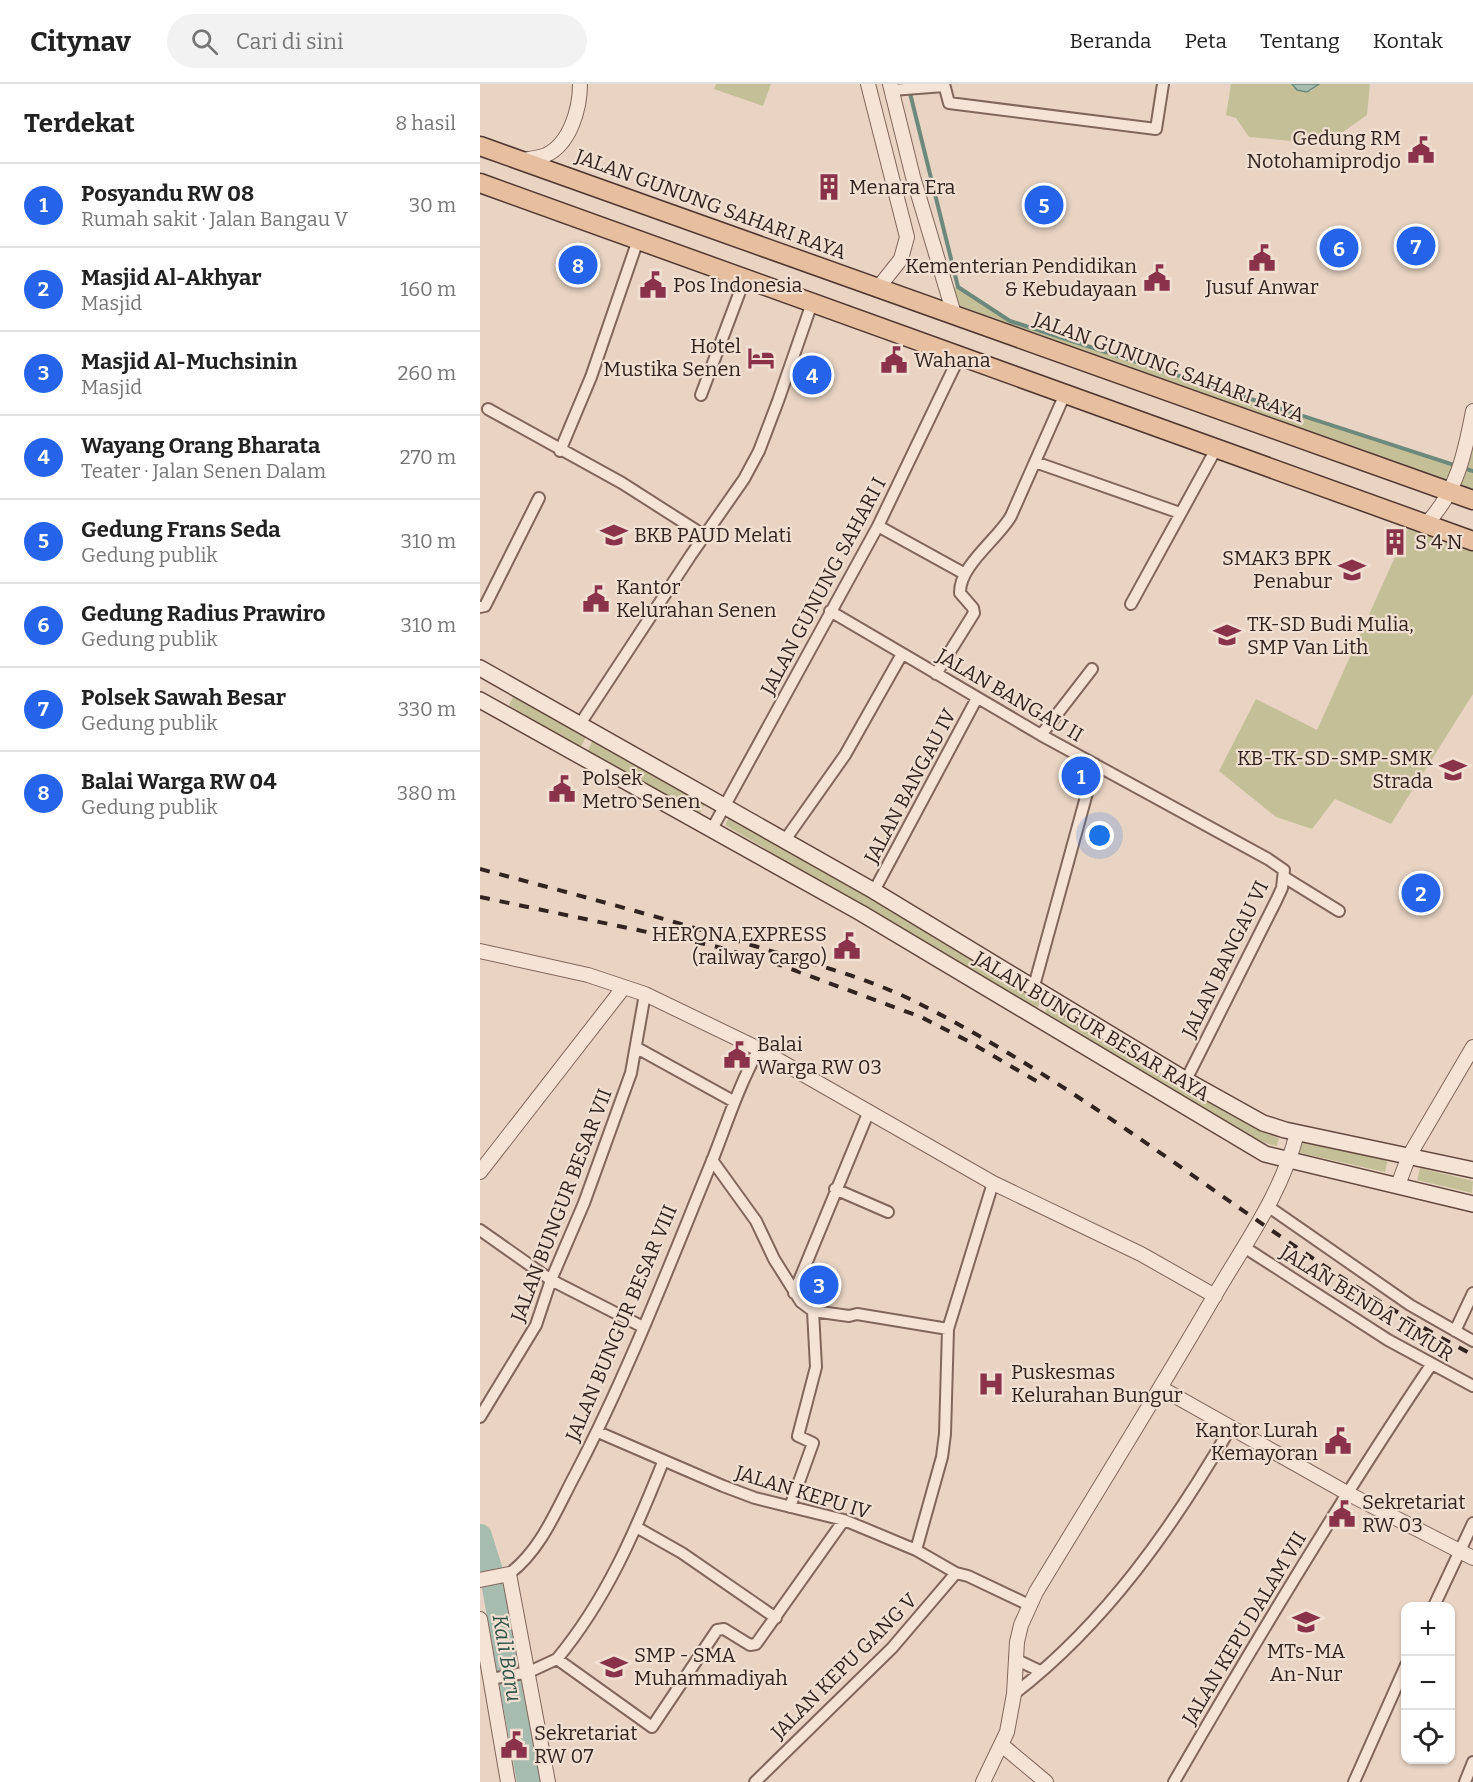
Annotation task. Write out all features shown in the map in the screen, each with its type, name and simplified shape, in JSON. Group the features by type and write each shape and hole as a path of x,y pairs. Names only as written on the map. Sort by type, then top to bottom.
{"main road":[{"name":"JALAN GUNUNG SAHARI RAYA","path":"480,146 954,315 1454,485 1473,500"},
{"path":"480,183 1473,541"},
{"name":"JALAN BUNGUR BESAR RAYA","path":"480,668 874,891 1186,1080 1263,1122 1297,1133 1473,1170"},
{"path":"486,704 506,683"},
{"name":"JALAN BUNGUR BESAR RAYA","path":"486,704 861,912 1248,1145 1289,1161 1473,1204"}],"street":[{"path":"522,160 546,155 565,139 575,115 580,84"},
{"path":"868,84 907,237 906,246 891,273 878,288"},
{"path":"954,315 908,156 891,87 944,85 949,104 1156,129 1163,84"},
{"path":"888,162 908,156"},
{"path":"560,451 591,377 638,240"},
{"path":"701,395 745,278"},
{"path":"580,724 744,479 759,451 812,303"},
{"name":"JALAN GUNUNG SAHARI I","path":"712,829 878,526 960,355"},
{"path":"936,674 974,610 960,593 964,574 1002,531 1022,495 1065,394"},
{"path":"488,409 560,451 622,483 705,536"},
{"path":"1426,524 1454,485 1471,432 1473,411"},
{"path":"1131,604 1216,449"},
{"path":"1035,462 1180,513"},
{"path":"480,607 485,606 539,498"},
{"path":"878,526 964,574"},
{"name":"JALAN BANGAU II","path":"830,611 1041,735 1268,859"},
{"path":"785,840 845,755 902,654"},
{"path":"1041,735 1092,669"},
{"name":"JALAN BANGAU IV","path":"874,891 977,698"},
{"path":"1034,986 1095,764"},
{"name":"JALAN BANGAU VI","path":"1186,1080 1276,901 1284,877 1281,866 1268,859"},
{"path":"1284,877 1339,911"},
{"path":"480,951 588,975 645,994 759,1048 993,1183 1141,1254 1215,1296"},
{"path":"480,1173 624,987"},
{"name":"JALAN BUNGUR BESAR VII","path":"480,1418 529,1340 631,1073 645,994"},
{"path":"1398,1185 1408,1156 1473,1047"},
{"path":"637,1048 733,1101"},
{"name":"JALAN BUNGUR BESAR VIII","path":"507,1575 520,1566 544,1535 598,1432 712,1160 733,1101 759,1048"},
{"path":"794,1293 869,1111"},
{"path":"983,1782 1003,1746 1014,1694 1015,1659 1020,1625 1029,1605 1269,1207 1289,1161 1297,1133"},
{"path":"712,1160 756,1221 794,1293 813,1311 849,1316 857,1314 948,1329"},
{"path":"916,1550 939,1468 945,1434 948,1329 993,1183"},
{"path":"835,1189 888,1212"},
{"path":"1269,1207 1410,1305 1473,1341"},
{"path":"480,1230 551,1280 643,1327"},
{"name":"JALAN BENDA TIMUR","path":"1244,1247 1431,1365 1473,1386"},
{"path":"1455,1331 1473,1293"},
{"path":"790,1507 813,1443 798,1437 816,1366 813,1311"},
{"name":"JALAN KEPU DALAM VII","path":"1174,1782 1250,1651 1347,1493 1431,1365"},
{"path":"1161,1388 1347,1493 1473,1558"},
{"path":"1014,1694 1074,1642 1116,1597 1204,1475 1232,1427"},
{"name":"JALAN KEPU IV","path":"598,1432 723,1486 790,1507 844,1520 916,1550 956,1573 968,1576 1029,1605"},
{"path":"497,1678 528,1672 556,1659 606,1591 663,1462"},
{"path":"556,1659 652,1727 711,1635 724,1629 753,1644 776,1618 844,1520"},
{"path":"1436,1602 1473,1523"},
{"path":"636,1527 682,1553 776,1618"},
{"name":"JALAN KEPU GANG V","path":"755,1782 892,1648 956,1573"},
{"path":"483,1580 507,1575 548,1782"},
{"path":"480,1619 497,1678 508,1782"},
{"path":"1015,1659 1040,1671"},
{"path":"1354,1782 1401,1676"},
{"path":"1003,1746 1046,1782"},
{"path":"1465,1782 1473,1761"}],"shaded area":[{"path":"716,84 771,84 763,106 714,89"},
{"path":"1231,84 1292,84 1294,87 1311,91 1319,84 1370,84 1367,115 1326,144 1249,137 1236,118 1226,115"},
{"path":"1292,84 1319,84 1307,92 1297,90"},
{"path":"958,287 1010,321 1460,466 1473,432 1473,500 954,314 946,288"},
{"path":"1412,519 1473,541 1473,694 1391,824 1335,799 1312,829 1276,817 1219,771 1256,699 1317,730"},
{"path":"515,694 586,737 580,748 509,705"},
{"path":"593,740 706,803 700,813 587,752"},
{"path":"730,815 1043,999 1037,1008 725,825"},
{"path":"1050,1003 1187,1088 1265,1133 1279,1138 1277,1146 1261,1142 1182,1097 1045,1012"},
{"path":"1301,1140 1388,1159 1385,1172 1300,1153"},
{"path":"1420,1168 1473,1181 1472,1193 1417,1180"}],"waterway":[{"path":"909,89 958,287 1010,321 1473,471"},
{"name":"Kali Baru","path":"480,1536 491,1571 529,1782"}],"railway":[{"path":"480,869 819,965 877,985 914,1001 987,1040 1057,1084 1331,1270 1401,1314 1473,1355"},
{"path":"480,897 714,946 780,965 921,1017 1038,1082"}],"place":[{"name":"Gedung RM Notohamiprodjo","path":"1421,150"},
{"name":"Menara Era","path":"829,187"},
{"name":"Gedung Frans Seda","path":"1044,205"},
{"name":"Polsek Sawah Besar","path":"1416,246"},
{"name":"Gedung Radius Prawiro","path":"1339,248"},
{"name":"Jusuf Anwar","path":"1262,258"},
{"name":"Balai Warga RW 04","path":"578,265"},
{"name":"Kementerian Pendidikan & Kebudayaan","path":"1157,278"},
{"name":"Pos Indonesia","path":"653,285"},
{"name":"Hotel Mustika Senen","path":"761,358"},
{"name":"Wahana","path":"894,360"},
{"name":"Wayang Orang Bharata","path":"812,375"},
{"name":"BKB PAUD Melati","path":"614,535"},
{"name":"S 4 N","path":"1395,542"},
{"name":"SMAK3 BPK Penabur","path":"1352,570"},
{"name":"Kantor Kelurahan Senen","path":"596,599"},
{"name":"TK-SD Budi Mulia, SMP Van Lith","path":"1227,635"},
{"name":"KB-TK-SD-SMP-SMK Strada","path":"1453,770"},
{"name":"Posyandu RW 08","path":"1081,776"},
{"name":"Polsek Metro Senen","path":"562,789"},
{"name":"Masjid Al-Akhyar","path":"1421,893"},
{"name":"HERONA EXPRESS (railway cargo)","path":"847,946"},
{"name":"Balai Warga RW 03","path":"737,1055"},
{"name":"Masjid Al-Muchsinin","path":"819,1285"},
{"name":"Puskesmas Kelurahan Bungur","path":"991,1384"},
{"name":"Kantor Lurah Kemayoran","path":"1338,1441"},
{"name":"Sekretariat RW 03","path":"1342,1514"},
{"name":"MTs-MA An-Nur","path":"1306,1622"},
{"name":"SMP - SMA Muhammadiyah","path":"614,1667"},
{"name":"Sekretariat RW 07","path":"514,1745"}]}
